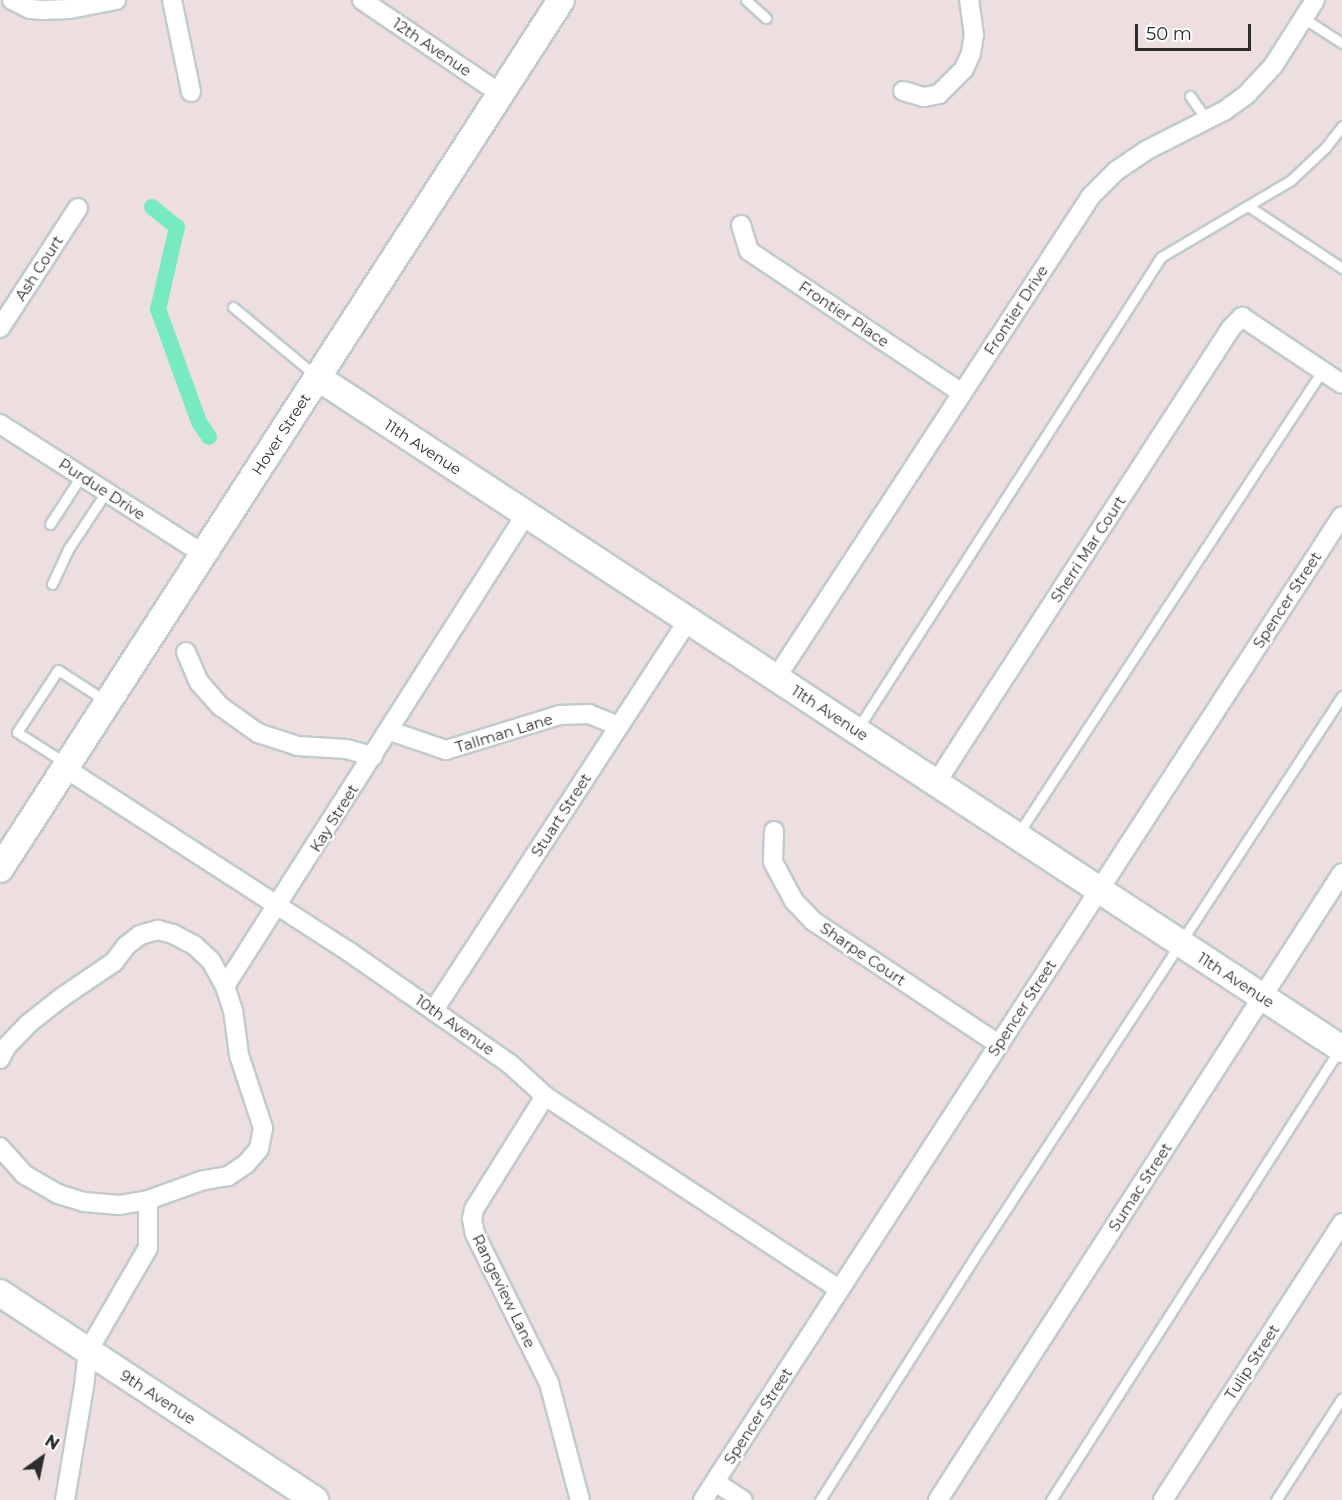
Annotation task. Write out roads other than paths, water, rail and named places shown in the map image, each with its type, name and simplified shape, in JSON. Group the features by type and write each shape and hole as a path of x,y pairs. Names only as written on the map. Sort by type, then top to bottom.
{"main road":[{"name":"Hover Street","path":"0,869 561,0"},
{"name":"11th Avenue","path":"317,377 1180,944 1341,1047"},
{"name":"9th Avenue","path":"0,1293 315,1500"}],"street":[{"path":"12,0 30,9 117,0"},
{"path":"172,0 191,92"},
{"name":"12th Avenue","path":"362,0 501,94"},
{"path":"903,91 924,97 939,94 963,69 971,53 974,35 969,0"},
{"name":"Frontier Drive","path":"776,678 1091,196 1116,171 1139,156 1207,120 1246,94 1273,66 1315,0"},
{"name":"Ash Court","path":"0,328 78,208"},
{"name":"Frontier Place","path":"741,225 749,251 962,393"},
{"name":"Sherri Mar Court","path":"936,783 1231,328 1242,317 1322,370"},
{"path":"1322,370 1342,384"},
{"name":"Purdue Drive","path":"0,424 203,554"},
{"name":"Kay Street","path":"225,986 390,731 526,514"},
{"name":"Spencer Street","path":"703,1500 1342,516"},
{"name":"Stuart Street","path":"434,1010 688,621"},
{"path":"186,652 199,682 220,706 258,733 298,746 346,748 373,756"},
{"name":"Tallman Lane","path":"390,731 446,750 560,715 589,714 618,726"},
{"name":"10th Avenue","path":"67,766 434,1010 510,1064 546,1096 839,1289"},
{"name":"Sharpe Court","path":"774,831 773,862 794,901 813,921 998,1044"},
{"name":"Sumac Street","path":"938,1500 1342,873"},
{"path":"0,1059 6,1047 28,1024 61,998 107,968 140,935 158,930 174,934 194,945 211,961 225,986 233,1010 239,1055 260,1111 263,1128 261,1143 246,1164 228,1176 201,1181 148,1200 119,1205 84,1202 58,1194 24,1174 0,1147"},
{"name":"Rangeview Lane","path":"546,1096 474,1209 472,1219 474,1234 549,1383 580,1500"},
{"path":"64,1500 88,1351 148,1248 148,1200"},
{"name":"Tulip Street","path":"1162,1500 1342,1223"},
{"path":"715,1482 743,1500"}],"lane":[{"path":"746,0 766,18"},
{"path":"1303,18 1342,44"},
{"path":"1190,96 1207,120"},
{"path":"856,731 1161,256 1292,180 1325,148 1342,126"},
{"path":"1248,206 1342,268"},
{"path":"233,307 317,377"},
{"path":"1017,836 1322,370"},
{"path":"50,524 81,476"},
{"path":"52,584 69,548 106,492"},
{"path":"67,766 17,732 58,670 108,702"},
{"path":"820,1500 974,1258 1342,696"},
{"path":"1051,1500 1341,1047"},
{"path":"1276,1500 1342,1398"}],"waterway":[{"path":"152,207 177,227 158,309 199,422 209,437"}]}
